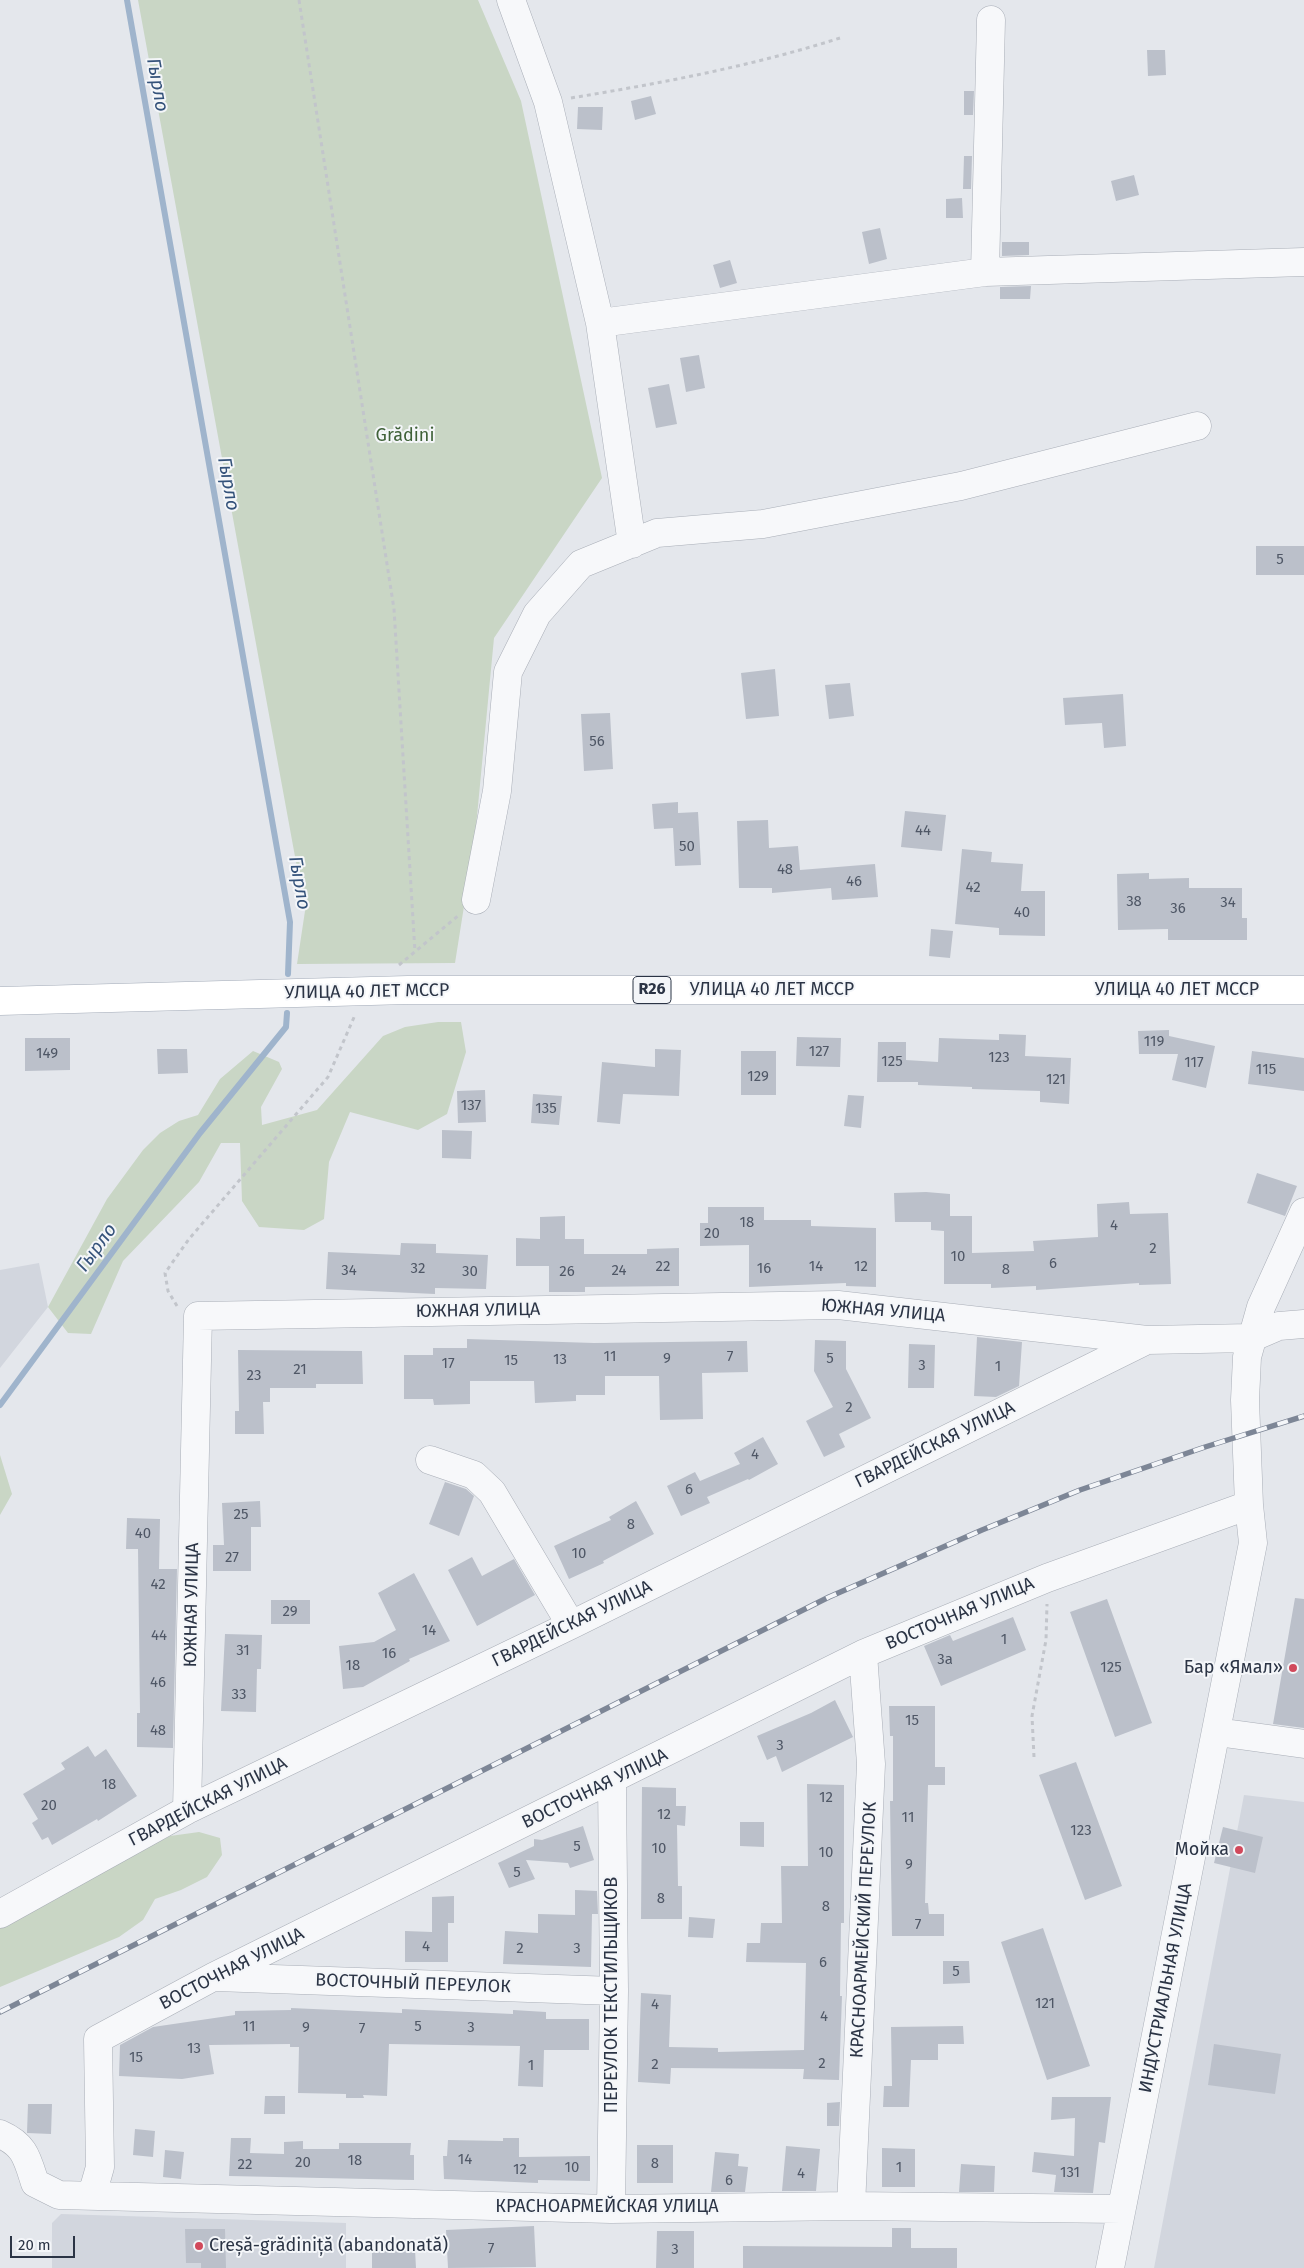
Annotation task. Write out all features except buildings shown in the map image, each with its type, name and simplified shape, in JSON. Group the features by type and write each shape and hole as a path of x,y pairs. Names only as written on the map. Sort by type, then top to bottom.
{"main road":[{"name":"УЛИЦА 40 ЛЕТ МССР","path":"0,1001 366,991 1304,990"}],"street":[{"path":"510,0 548,102 600,324 632,544"},
{"path":"985,272 991,20"},
{"path":"600,324 985,272 1304,262"},
{"path":"476,900 497,791 508,672 537,614 581,564 657,533 763,524 961,486 1197,426"},
{"name":"ИНДУСТРИАЛЬНАЯ УЛИЦА","path":"1110,2268 1253,1542 1249,1505 1245,1376 1251,1338 1261,1308 1304,1212"},
{"name":"ЮЖНАЯ УЛИЦА","path":"188,1810 198,1316 838,1305 1147,1340 1251,1338"},
{"path":"1251,1338 1292,1325 1304,1339"},
{"name":"ГВАРДЕЙСКАЯ УЛИЦА","path":"0,1914 188,1810 571,1625 1147,1340"},
{"path":"430,1460 474,1475 492,1492 571,1625"},
{"name":"ВОСТОЧНАЯ УЛИЦА","path":"92,2195 100,2167 98,2039 213,1977 863,1654 1047,1578 1249,1505"},
{"name":"КРАСНОАРМЕЙСКИЙ ПЕРЕУЛОК","path":"851,2206 871,1764 863,1654"},
{"path":"1217,1732 1304,1744"},
{"name":"ПЕРЕУЛОК ТЕКСТИЛЬЩИКОВ","path":"611,2209 614,1991 612,1780"},
{"name":"ВОСТОЧНЫЙ ПЕРЕУЛОК","path":"213,1977 614,1991"},
{"name":"КРАСНОАРМЕЙСКАЯ УЛИЦА","path":"0,2134 19,2144 28,2161 35,2183 59,2195 611,2209 851,2206 1121,2210"}],"path":[{"path":"299,0 394,609 415,952"},
{"path":"548,102 652,84 781,57 840,38"},
{"path":"394,969 476,900"},
{"path":"198,1316 175,1305 168,1291 165,1273 189,1239 328,1077 366,991"},
{"path":"1034,1757 1032,1716 1046,1640 1047,1578"}],"shaded area":[{"path":"39,1263 48,1307 0,1368 0,1270"},
{"path":"1244,1795 1304,1802 1304,2268 1154,2268"},
{"name":"Creșă-grădiniță (abandonată)","path":"61,2214 346,2223 346,2268 52,2268 52,2223"}],"green space":[{"name":"Grădini","path":"138,0 478,0 521,101 602,478 494,638 475,837 455,963 297,964 305,911"},
{"path":"438,1022 461,1022 466,1052 447,1114 418,1130 350,1112 329,1162 324,1219 304,1230 259,1227 242,1201 240,1143 221,1143 199,1182 123,1261 91,1334 68,1333 48,1307 107,1199 143,1150 160,1133 179,1121 198,1115 220,1079 253,1051 279,1062 282,1069 261,1107 262,1125 317,1110 383,1036 405,1027"},
{"path":"0,1455 12,1494 0,1515"},
{"path":"199,1832 220,1838 222,1855 207,1877 181,1890 155,1899 143,1920 119,1937 0,1987 0,1928 72,1886 170,1836"}],"waterway":[{"name":"Гырло","path":"127,0 290,922 288,974"},
{"name":"Гырло","path":"0,1405 200,1133 286,1027 287,1013"}],"railway":[{"path":"0,2012 829,1597 982,1530 1080,1490 1205,1447 1304,1416"}],"place":[{"name":"Бар «Ямал»","path":"1293,1668"},
{"name":"Мойка","path":"1239,1850"},
{"name":"Creșă-grădiniță (abandonată)","path":"199,2246"}]}
